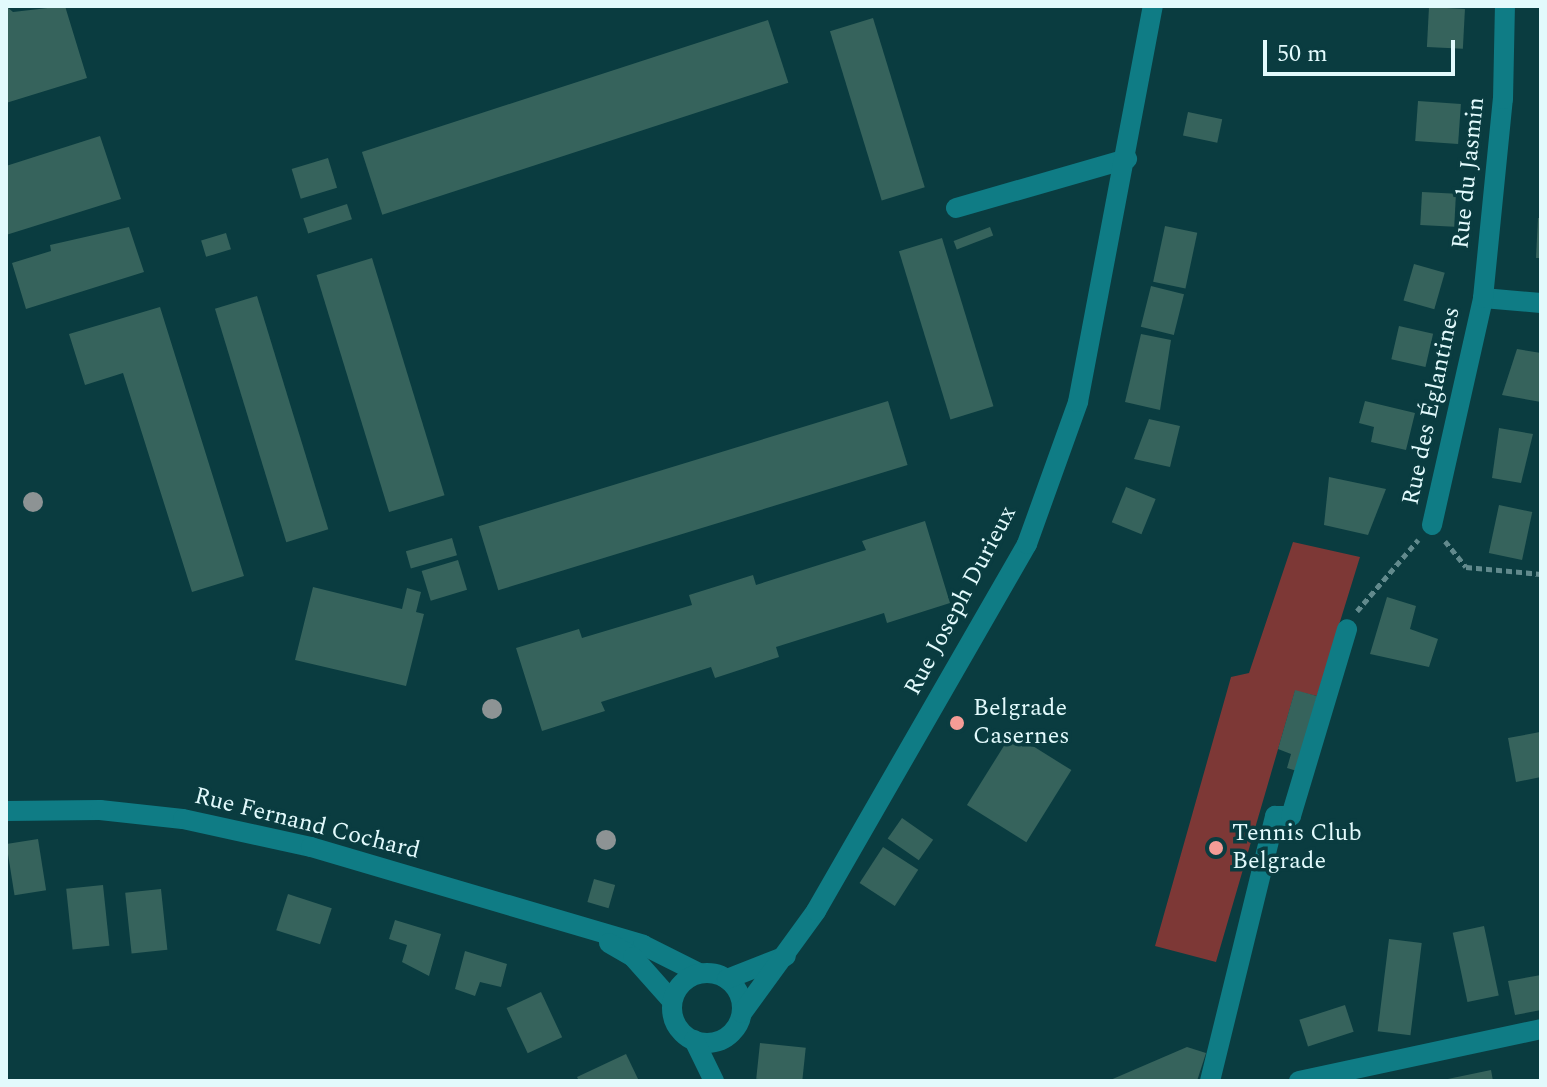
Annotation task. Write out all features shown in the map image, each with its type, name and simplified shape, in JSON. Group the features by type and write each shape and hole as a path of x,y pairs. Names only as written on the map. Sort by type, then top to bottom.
{"street":[{"name":"Rue Joseph Durieux","path":"742,1013 786,956 1027,544 1078,402 1127,159 1153,6"},
{"name":"Rue du Jasmin","path":"1483,298 1503,99 1505,6"},
{"path":"956,208 1127,159"},
{"path":"1483,298 1541,303"},
{"name":"Rue des Églantines","path":"1432,525 1483,298"},
{"path":"1210,1081 1275,816 1291,816 1347,629"},
{"name":"Rue Fernand Cochard","path":"6,811 100,810 183,819 311,847 588,932 643,945 699,973"},
{"name":"Rue Fernand Cochard","path":"588,932 633,957 672,1001"},
{"path":"714,1081 694,1040 676,1025 672,1001 685,981 699,973 727,979 786,956"},
{"path":"714,1081 723,1039 742,1013 727,979"},
{"path":"1299,1081 1541,1029"},
{"path":"694,1040 723,1039"}],"path":[{"path":"1347,629 1365,594 1432,525 1466,567 1541,574"}],"shaded area":[{"name":"Tennis Club Belgrade","path":"1293,542 1360,557 1317,696 1295,691 1216,962 1155,946 1231,677 1249,673"}],"building":[{"path":"6,6 13,12 65,6 87,78 6,103"},
{"path":"1429,7 1465,9 1463,49 1427,47"},
{"path":"873,18 925,187 882,200 830,31"},
{"path":"768,20 788,83 382,215 362,152"},
{"path":"1418,101 1461,104 1458,144 1415,141"},
{"path":"1188,112 1222,119 1217,143 1183,135"},
{"path":"100,136 121,199 6,235 6,166"},
{"path":"328,158 337,188 301,199 292,169"},
{"path":"1422,192 1456,194 1454,227 1420,225"},
{"path":"347,204 352,219 308,233 303,218"},
{"path":"1538,218 1541,218 1541,258 1536,258"},
{"path":"1165,226 1197,233 1185,289 1153,282"},
{"path":"129,227 144,272 26,309 12,263 51,251 50,245"},
{"path":"990,227 993,235 957,249 954,241"},
{"path":"226,233 231,249 206,257 201,241"},
{"path":"942,238 993,406 950,419 899,251"},
{"path":"372,258 445,495 389,512 317,275"},
{"path":"1414,264 1445,273 1434,309 1404,301"},
{"path":"1151,286 1184,294 1174,335 1141,327"},
{"path":"257,296 328,529 286,542 215,309"},
{"path":"160,307 244,576 192,592 123,373 85,385 69,334"},
{"path":"1399,326 1433,334 1425,367 1391,359"},
{"path":"1141,334 1171,340 1160,410 1125,402"},
{"path":"1517,349 1541,353 1541,402 1502,395"},
{"path":"888,401 908,465 498,590 479,526"},
{"path":"1365,401 1415,413 1406,450 1371,442 1374,427 1359,423"},
{"path":"1149,419 1180,426 1170,467 1134,459"},
{"path":"1499,428 1533,434 1521,483 1492,478"},
{"path":"1329,477 1386,489 1368,535 1324,525"},
{"path":"1126,487 1156,499 1141,534 1112,522"},
{"path":"1499,505 1532,512 1522,560 1489,553"},
{"path":"925,521 950,603 887,623 884,613 776,647 779,657 715,678 711,667 601,702 605,711 542,731 516,648 579,629 582,638 692,605 689,595 753,575 756,585 866,550 862,541"},
{"path":"452,538 457,555 411,569 406,551"},
{"path":"458,560 467,590 431,601 422,571"},
{"path":"313,587 402,609 407,588 421,592 416,612 424,614 406,686 295,660"},
{"path":"1387,597 1416,606 1410,629 1438,639 1429,667 1370,654"},
{"name":"Tennis Club Belgrade","path":"1295,690 1317,696 1297,771 1287,768 1291,754 1278,749"},
{"path":"1540,732 1541,777 1516,782 1508,738"},
{"path":"1012,733 1071,770 1026,842 967,805"},
{"path":"902,818 933,840 919,860 888,838"},
{"path":"38,839 46,890 15,895 6,844"},
{"path":"883,847 918,870 895,906 860,883"},
{"path":"594,879 615,885 609,908 587,902"},
{"path":"103,885 109,946 73,950 66,889"},
{"path":"161,889 167,950 132,953 125,893"},
{"path":"288,894 332,908 320,944 276,930"},
{"path":"395,920 441,934 429,976 402,962 407,945 389,939"},
{"path":"1484,926 1499,995 1467,1002 1453,933"},
{"path":"1389,939 1422,943 1410,1035 1378,1031"},
{"path":"465,951 507,964 501,987 480,982 475,996 455,989"},
{"path":"1541,975 1541,1010 1515,1015 1508,981"},
{"path":"541,992 562,1037 528,1053 507,1008"},
{"path":"1345,1005 1354,1032 1308,1046 1299,1020"},
{"path":"760,1043 806,1048 802,1081 756,1079"},
{"path":"1187,1047 1206,1053 1197,1081 1108,1081"},
{"path":"626,1054 639,1081 579,1081 577,1077"},
{"path":"1491,1070 1493,1081 1443,1081 1443,1080"}],"place":[{"name":"Belgrade Casernes","path":"957,723"},
{"name":"Tennis Club Belgrade","path":"1216,848"}]}
